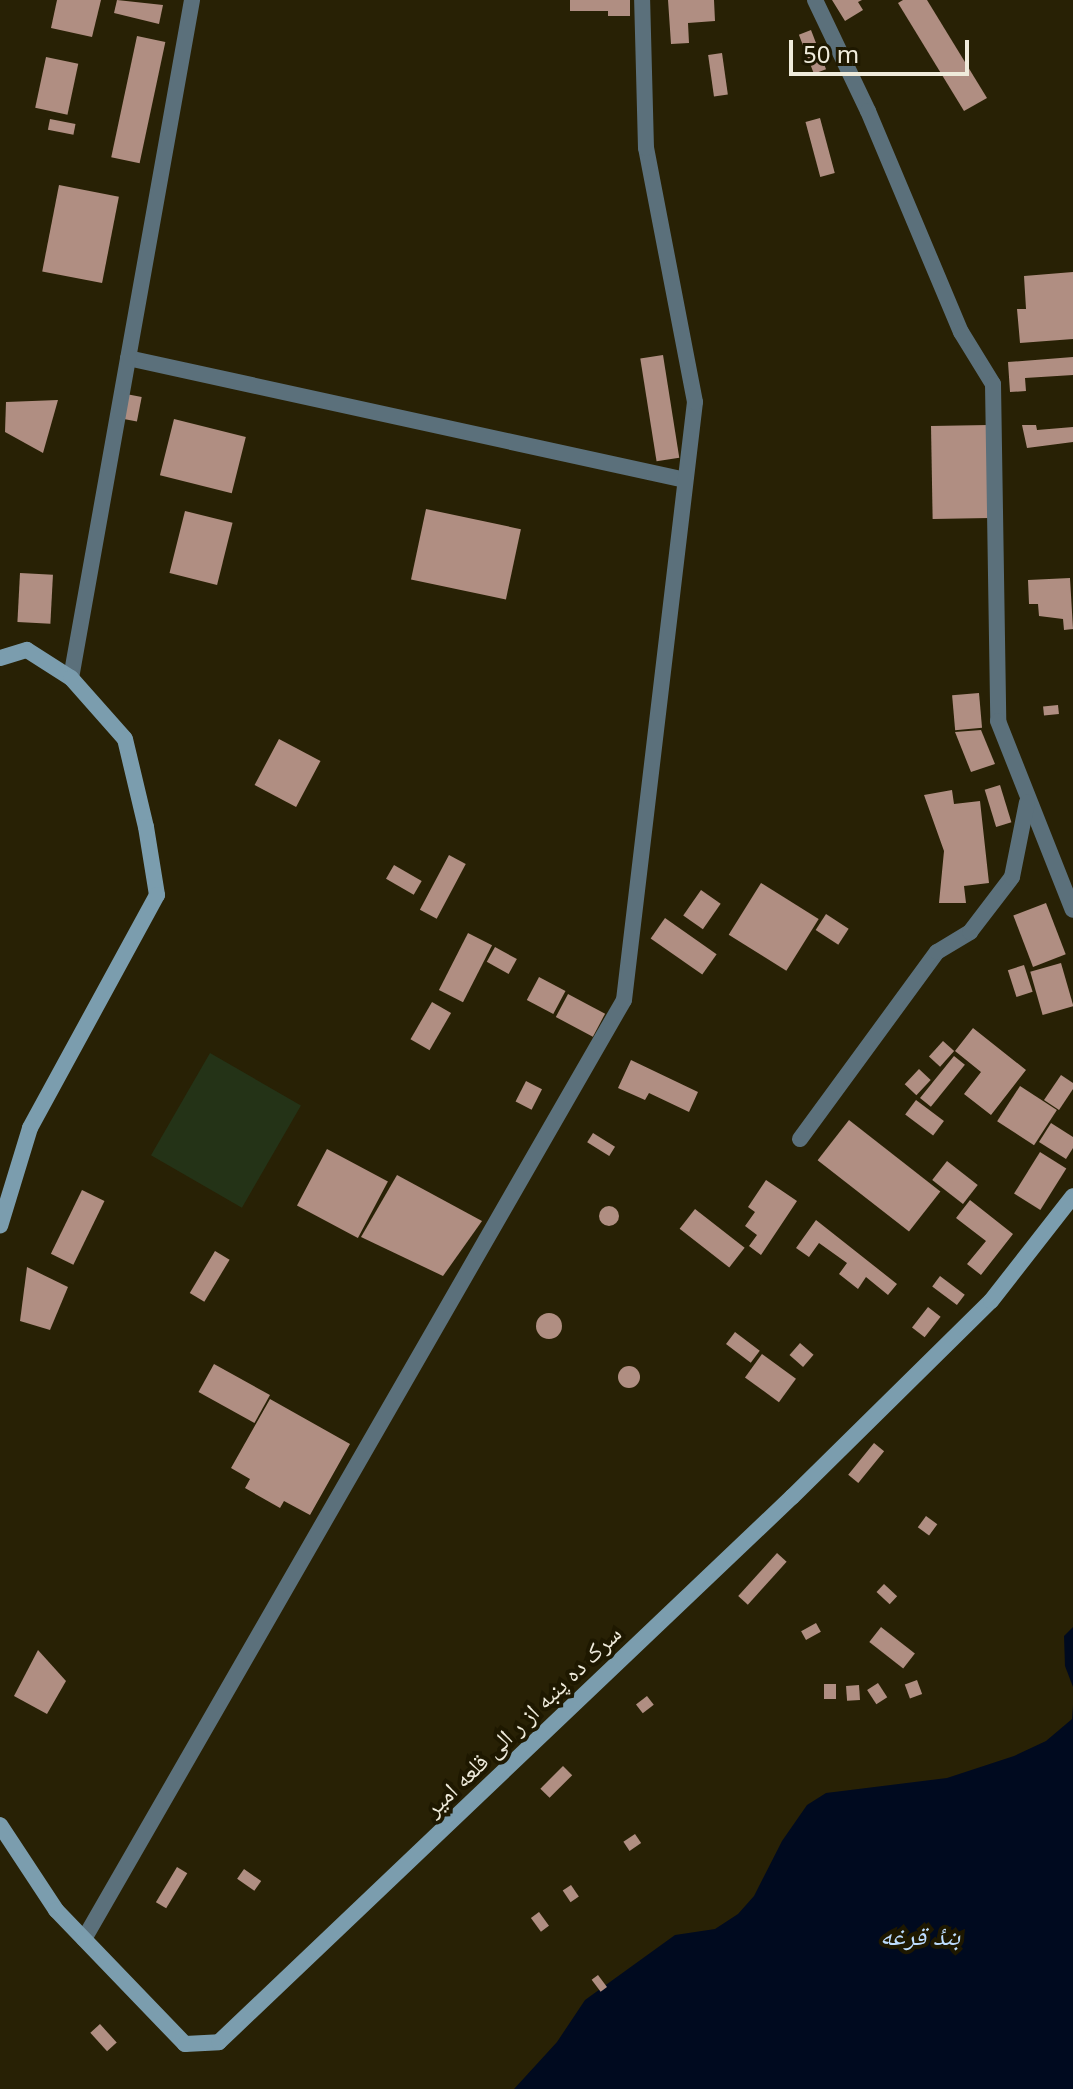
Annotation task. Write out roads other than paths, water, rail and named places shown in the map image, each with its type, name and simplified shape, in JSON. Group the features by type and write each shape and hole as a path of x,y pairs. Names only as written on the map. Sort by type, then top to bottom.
{"street":[{"path":"71,678 192,0"},
{"path":"84,1939 624,1000 695,402 646,148 642,0"},
{"path":"815,0 868,111 961,332 993,384 998,721 1073,910"},
{"path":"128,358 685,480"},
{"path":"0,658 27,650 71,678 125,739 146,827 157,895 30,1128 0,1226"},
{"path":"800,1139 937,952 970,932 1012,877 1028,800"},
{"name":"سرک ده پنبه از ر الی قلعه امیر","path":"0,1825 56,1910 185,2044 219,2042 792,1497 980,1312 1073,1196"}],"water":[{"path":"1073,1627 1073,1687 1065,1666 1064,1636"},
{"name":"بندٔ قرغه","path":"1073,1705 1073,2089 514,2089 557,2042 585,2000 675,1935 715,1929 738,1914 754,1896 782,1841 807,1805 826,1793 947,1778 1014,1756 1046,1741 1072,1719"}]}
